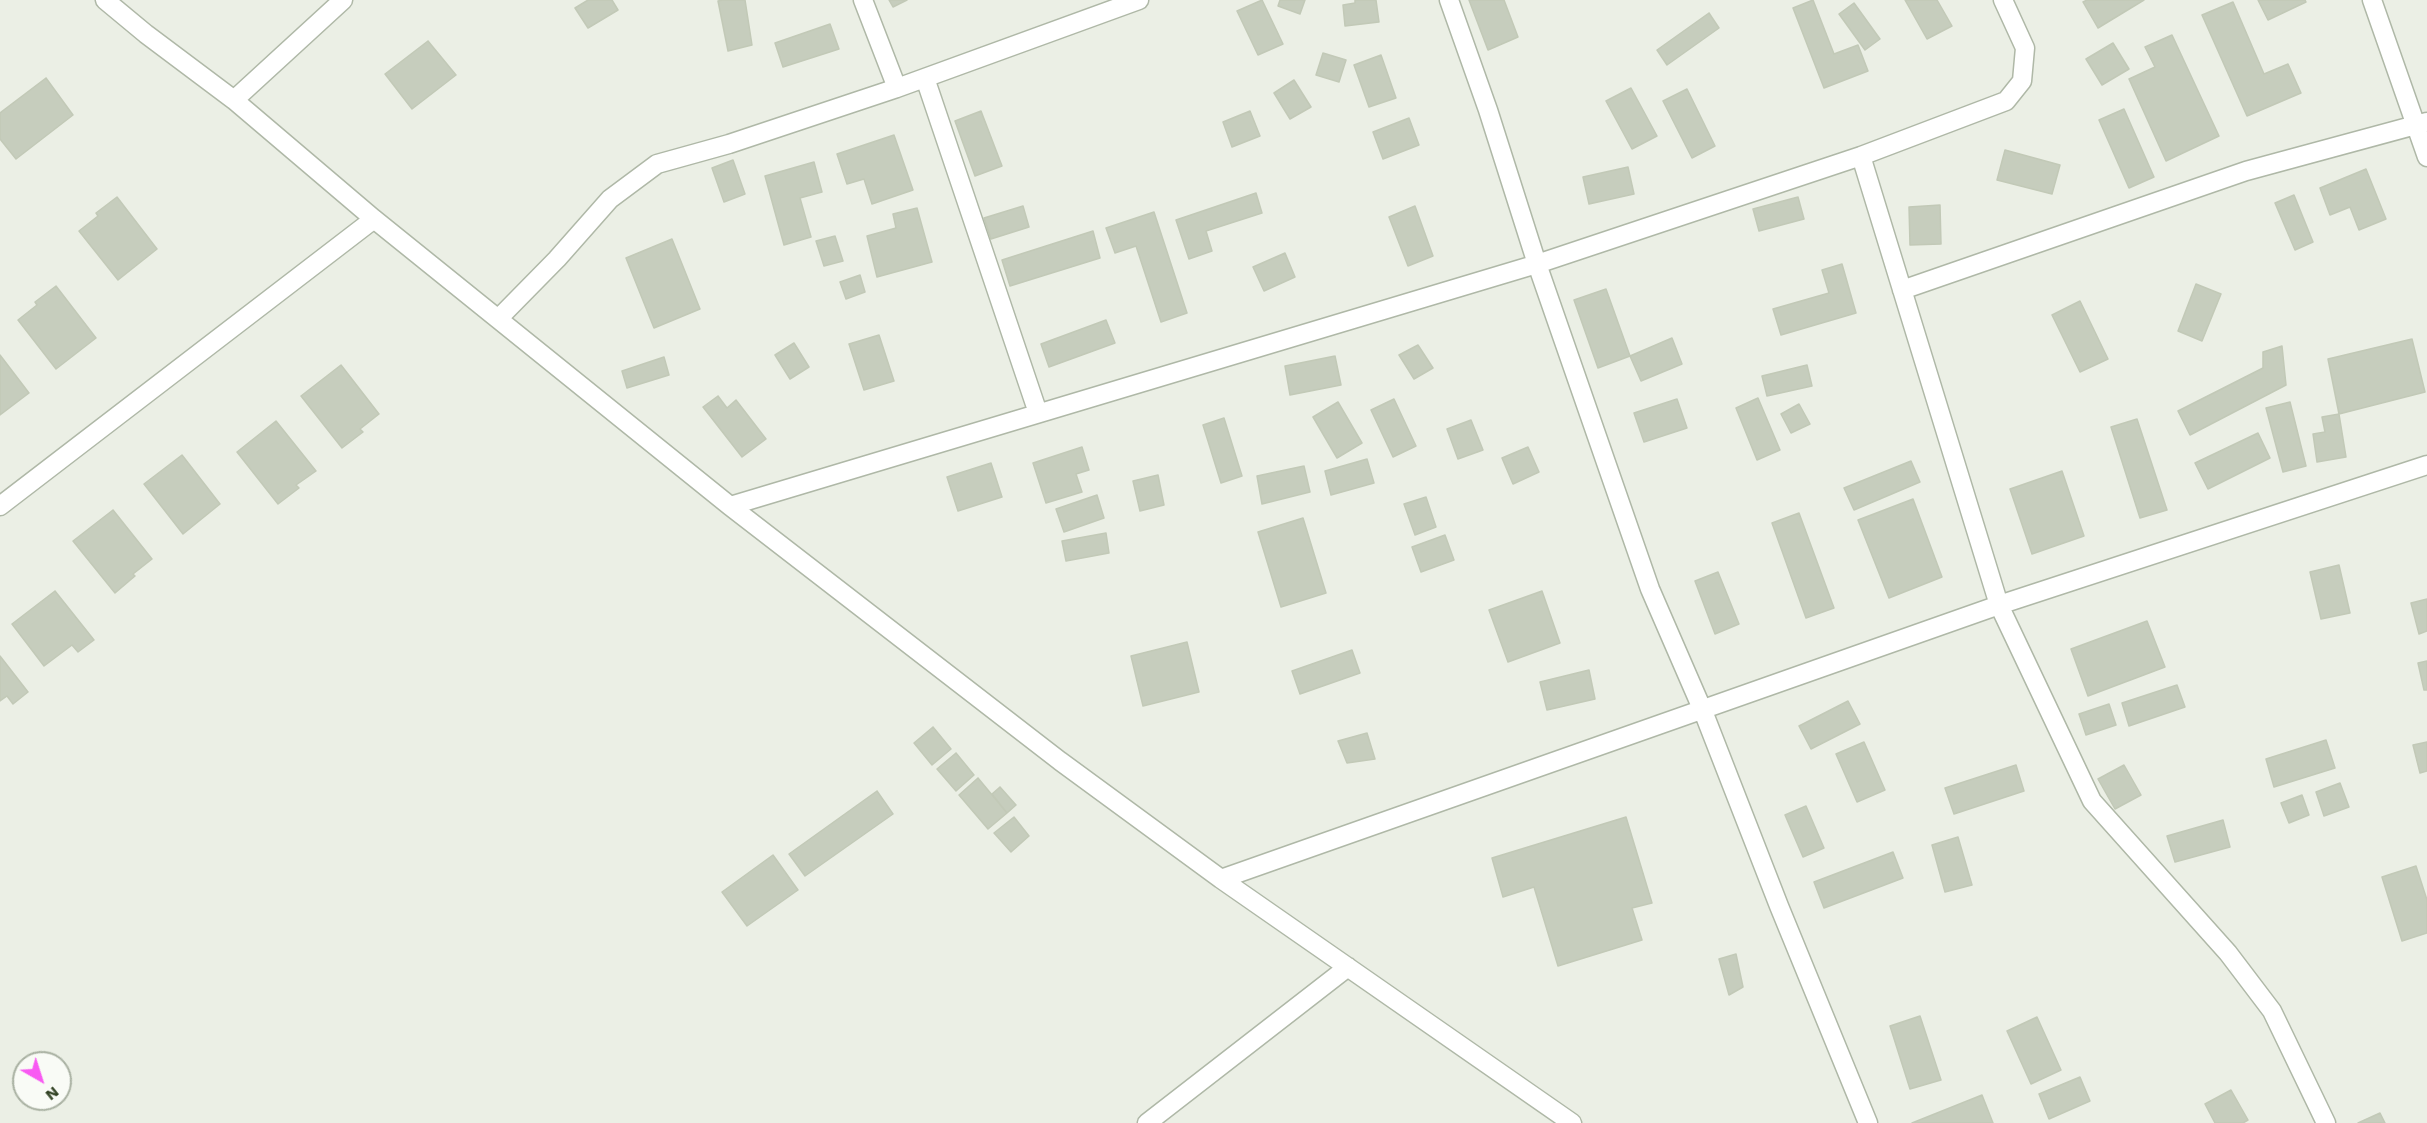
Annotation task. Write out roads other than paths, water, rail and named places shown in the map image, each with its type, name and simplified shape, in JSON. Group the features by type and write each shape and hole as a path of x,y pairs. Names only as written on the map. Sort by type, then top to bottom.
{"street":[{"path":"105,0 234,100 374,219 730,506 1060,761 1221,879 1572,1123"},
{"path":"234,100 343,0"},
{"path":"863,0 897,87"},
{"path":"498,319 557,260 610,199 657,164 729,144 925,78 1139,0"},
{"path":"1449,0 1488,110 1537,264 1650,589 1703,711 1779,906 1868,1123"},
{"path":"730,506 1537,264 1861,156 2006,101 2022,81 2025,48 2003,0"},
{"path":"2372,0 2422,124 2427,157"},
{"path":"925,78 1038,413"},
{"path":"1902,290 2246,171 2422,124"},
{"path":"1861,156 1998,605 2092,801 2228,953 2272,1011 2326,1123"},
{"path":"0,506 374,219"},
{"path":"1221,879 1703,711 1998,605 2427,465"},
{"path":"1147,1123 1348,967"}]}
